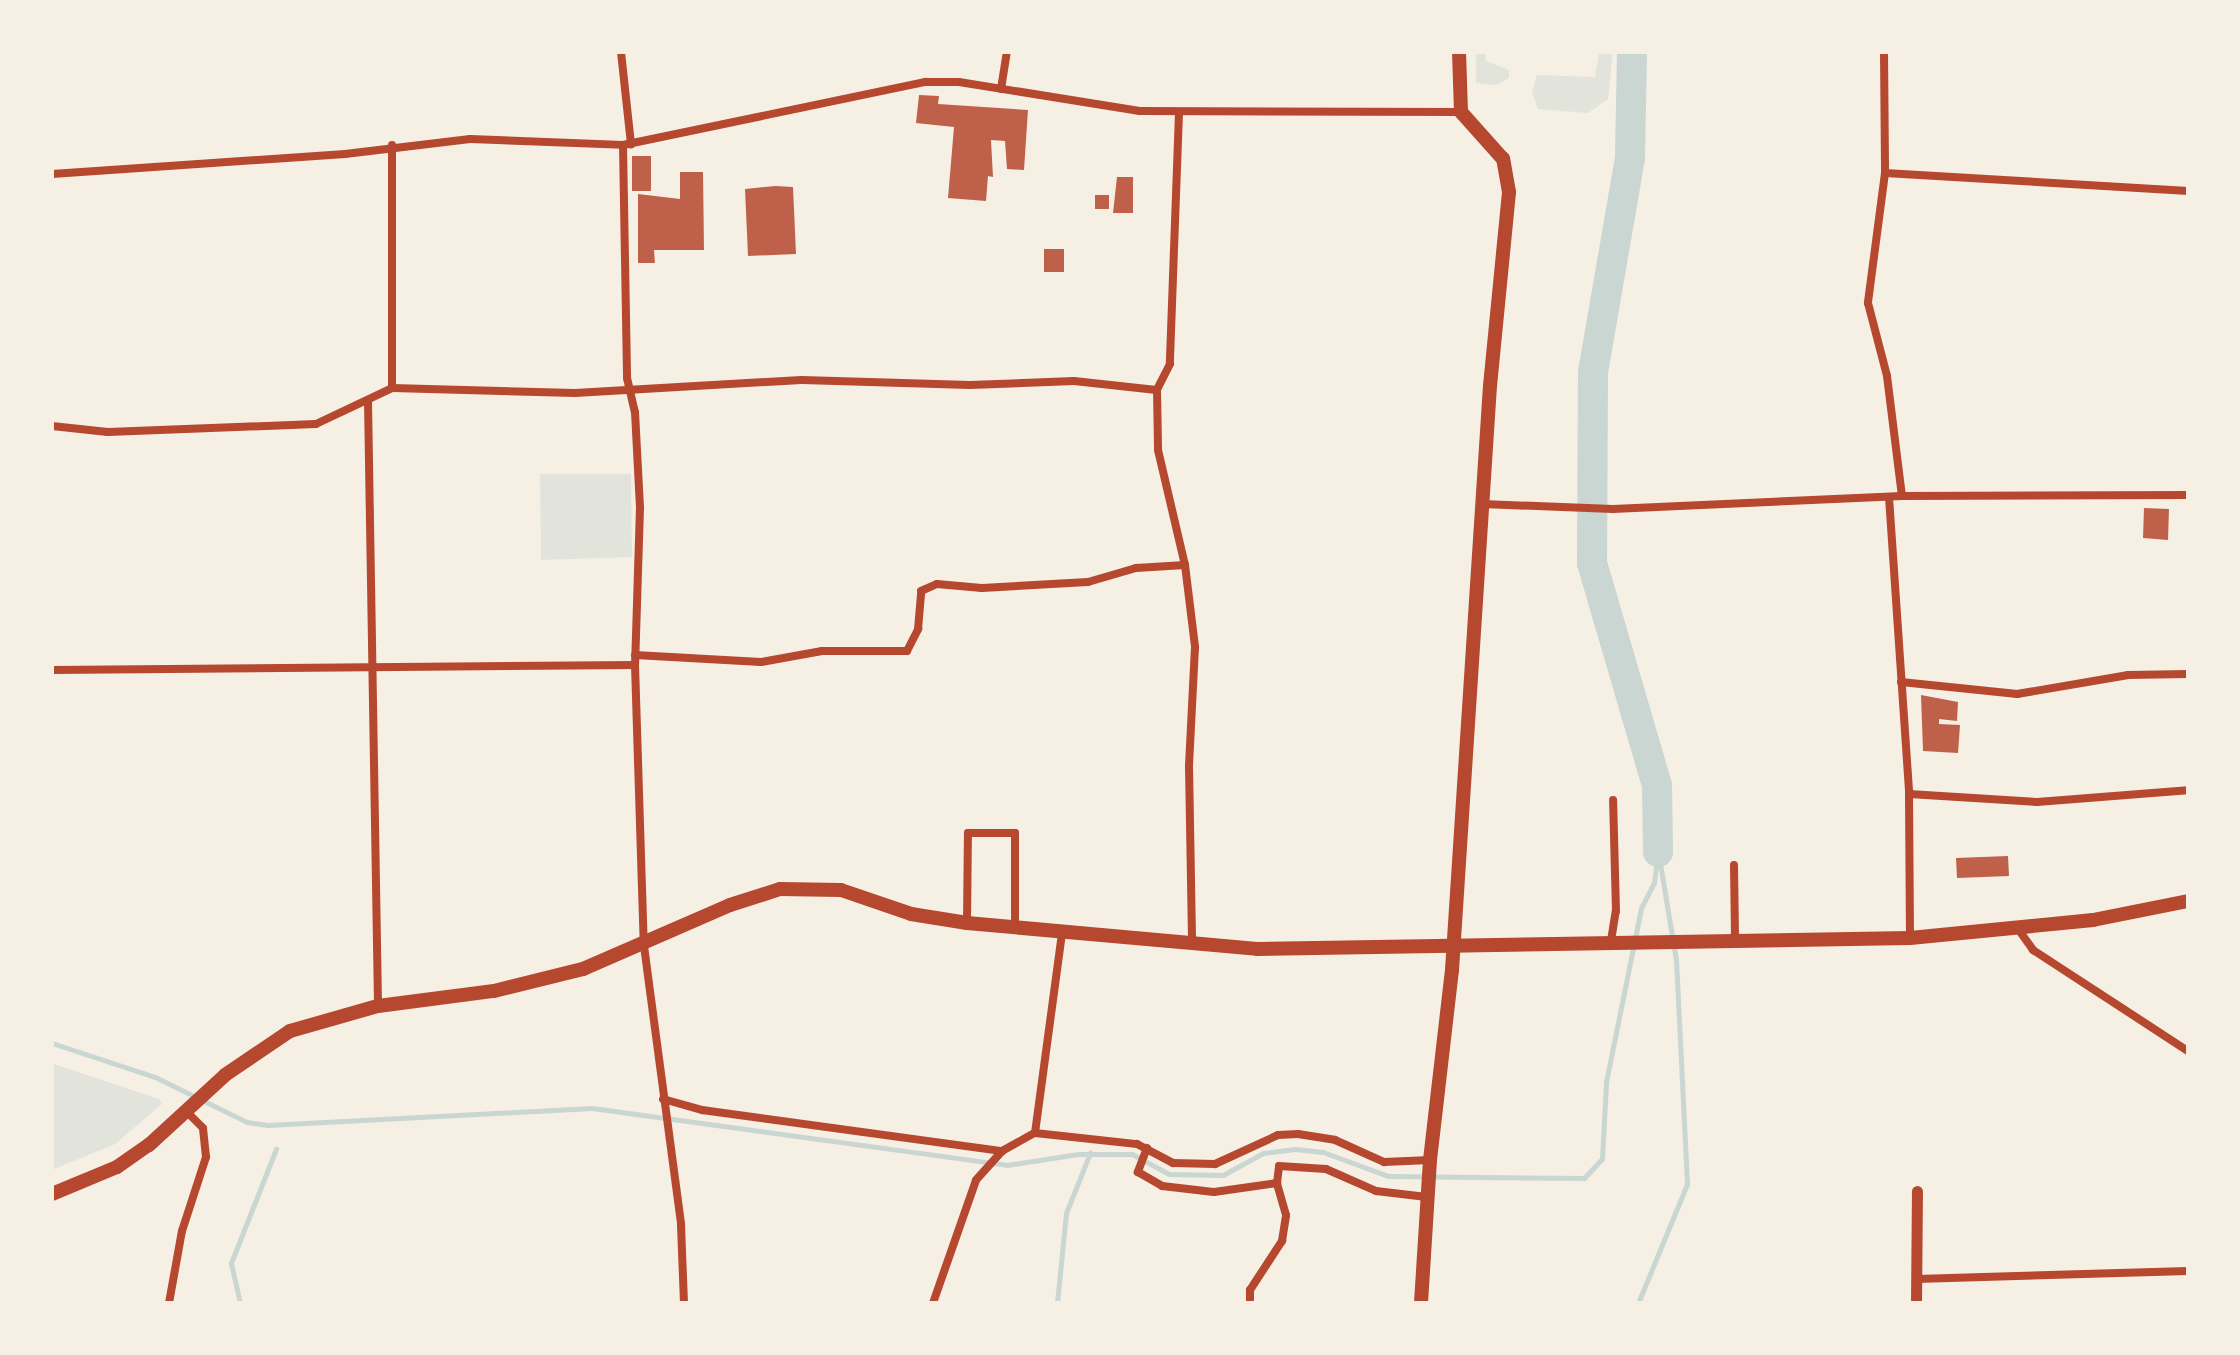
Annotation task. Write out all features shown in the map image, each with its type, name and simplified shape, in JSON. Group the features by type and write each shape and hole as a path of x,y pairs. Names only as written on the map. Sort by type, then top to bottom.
{"main road":[{"path":"1421,1303 1430,1163 1454,946 1482,504 1509,183 1503,159 1461,112 1459,52"},
{"path":"52,1194 117,1167 209,1090 290,1031 378,1006 539,982 644,946 730,905 780,889 811,886 841,890 911,914 967,923 1192,945 1454,946 1910,938 2018,929 2188,901"}],"street":[{"path":"621,52 627,145 631,388 641,557 635,665 644,946 681,1225 684,1303"},
{"path":"1001,89 1007,52"},
{"path":"1884,52 1885,173 1868,303 1887,376 1902,496"},
{"path":"52,174 345,154 392,145 470,139 627,145 925,82 1001,89 1083,105 1179,113 1461,112"},
{"path":"1179,113 1170,364 1157,390 1158,450 1185,565 1196,695 1189,766 1192,945"},
{"path":"392,145 392,388"},
{"path":"1885,173 2188,191"},
{"path":"52,426 108,432 316,424 392,388 575,393 817,380 970,385 1074,381 1157,390"},
{"path":"368,401 370,669 378,1006"},
{"path":"1482,504 1604,509 1902,496 2188,495"},
{"path":"1889,497 1909,794 1910,938"},
{"path":"635,655 761,662 822,651 907,651 918,629 921,591 937,584 982,588 1088,582 1136,568 1185,565"},
{"path":"52,670 635,665"},
{"path":"1901,682 2017,694 2128,675 2188,674"},
{"path":"1909,794 2037,802 2188,790"},
{"path":"1613,800 1615,941"},
{"path":"967,923 968,833 1015,833 1015,928"},
{"path":"1734,865 1735,940"},
{"path":"2018,929 2033,950 2188,1051"},
{"path":"1035,1133 1062,934"},
{"path":"664,1102 1001,1153"},
{"path":"169,1303 182,1231 206,1157 203,1128 189,1108"},
{"path":"933,1303 976,1180 1001,1153 1035,1133 1147,1150 1173,1163 1215,1164 1278,1135 1298,1134 1335,1140 1384,1162 1430,1163"},
{"path":"1147,1150 1139,1169 1162,1186 1214,1192 1277,1183"},
{"path":"1250,1303 1250,1290 1282,1241 1286,1215 1277,1183 1279,1166 1302,1165 1376,1191 1428,1193"},
{"path":"1916,1303 1917,1191"},
{"path":"1916,1279 2188,1271"}],"shaded area":[{"path":"1476,52 1485,52 1486,61 1509,70 1509,78 1497,85 1476,83"},
{"path":"1599,52 1613,52 1608,99 1588,113 1538,109 1532,92 1537,75 1595,77"},
{"path":"540,474 631,474 632,557 541,560"},
{"path":"54,1064 159,1099 162,1104 115,1144 52,1170"}],"building":[{"path":"919,95 939,96 938,104 1028,110 1024,170 1007,169 1005,141 991,140 993,177 988,176 986,201 948,198 954,127 916,123"},
{"path":"632,156 651,156 651,191 632,191"},
{"path":"680,172 703,172 704,250 654,250 655,263 638,263 638,194 680,199"},
{"path":"1117,177 1133,177 1133,213 1113,213"},
{"path":"793,187 796,254 748,256 745,189"},
{"path":"1095,195 1109,195 1109,209 1095,209"},
{"path":"1044,249 1064,249 1064,272 1044,272"},
{"path":"2144,508 2169,509 2168,540 2143,538"},
{"path":"1921,695 1958,702 1957,721 1939,719 1939,724 1960,725 1958,753 1923,751"},
{"path":"2008,856 2009,876 1957,878 1956,858"}],"waterway":[{"path":"1632,52 1630,158 1593,373 1592,563 1657,785 1658,852"},
{"path":"52,1043 155,1077 247,1122 268,1125 592,1108 1007,1165 1078,1154 1132,1154 1169,1174 1223,1175 1263,1153 1295,1149 1323,1152 1388,1176 1584,1178 1602,1159 1606,1082 1641,908 1654,883 1658,852"},
{"path":"1638,1303 1687,1184 1676,960 1659,857"},
{"path":"240,1303 231,1263 276,1149"},
{"path":"1057,1303 1066,1213 1090,1153"}]}
